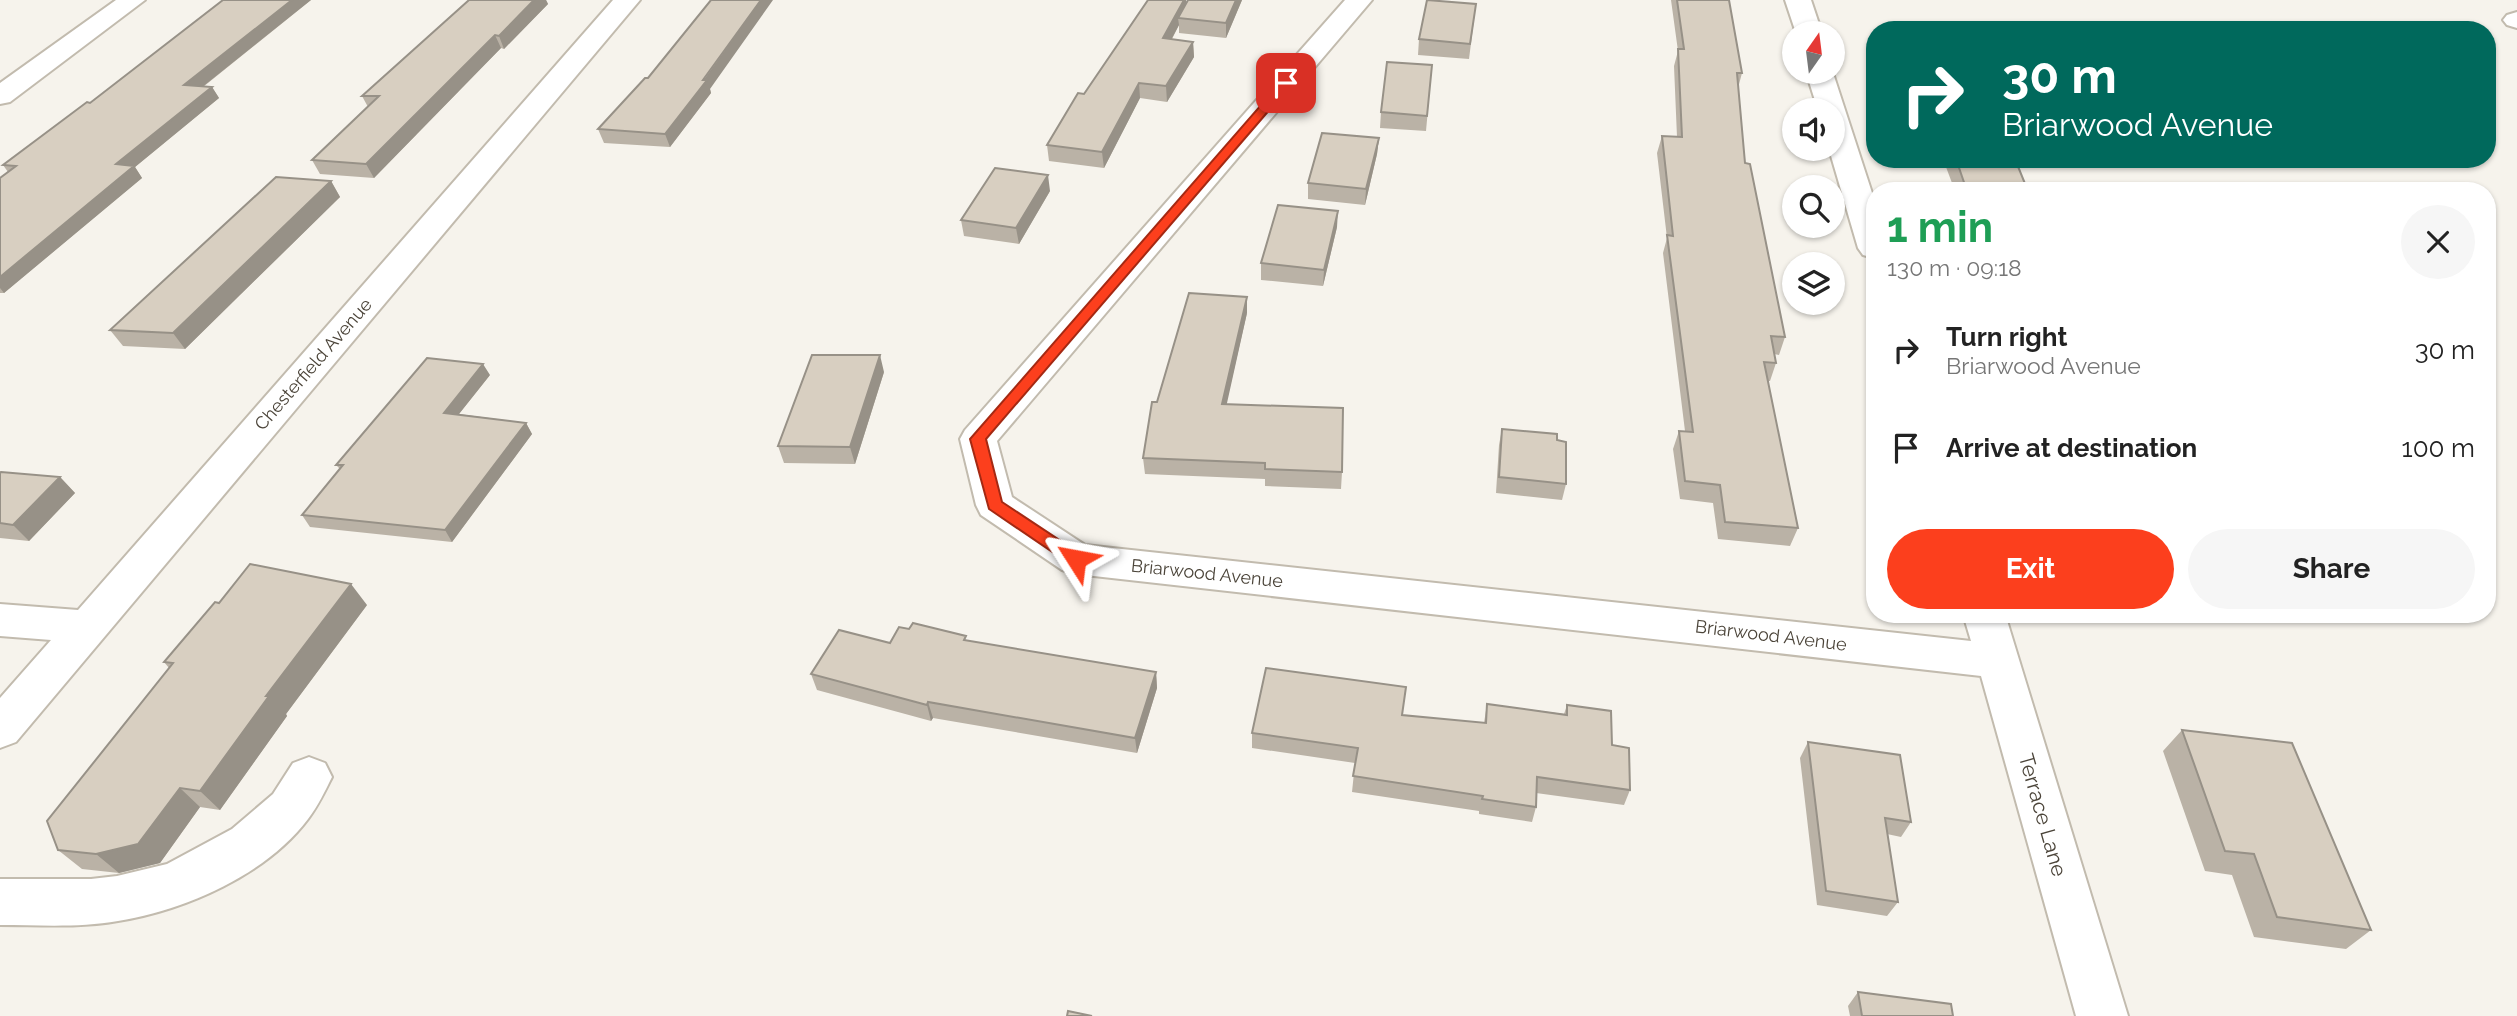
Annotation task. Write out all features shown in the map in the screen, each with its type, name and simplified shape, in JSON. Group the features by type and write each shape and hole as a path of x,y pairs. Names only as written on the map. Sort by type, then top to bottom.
{"street":[{"path":"0,96 132,0"},
{"name":"Chesterfield Avenue","path":"0,729 627,0"},
{"name":"Briarwood Avenue","path":"1359,0 978,439 995,505 1076,559 1998,662"},
{"path":"1798,0 1805,21"},
{"path":"1825,84 1866,221"},
{"path":"0,620 87,627"},
{"name":"Terrace Lane","path":"1987,623 2102,1016"},
{"path":"0,902 93,902 164,888 226,858 258,835 289,808 309,776"}],"building":[{"path":"223,0 292,0 184,85 212,87 116,164 134,166 0,277 0,178 16,166 3,165 87,102 90,103"},
{"path":"469,0 534,0 499,36 495,35 366,164 312,160 379,96 362,96"},
{"path":"711,0 761,0 703,80 707,80 665,134 598,129 645,78 648,78"},
{"path":"1148,0 1184,0 1163,38 1193,42 1166,86 1139,83 1102,152 1047,145 1078,93 1084,94"},
{"path":"1188,0 1236,0 1226,23 1178,18"},
{"path":"1427,0 1476,4 1470,44 1419,39"},
{"path":"1677,0 1729,0 1742,73 1737,73 1745,163 1750,164 1785,337 1771,336 1776,363 1764,362 1798,528 1725,522 1720,485 1685,481 1679,431 1693,432 1667,235 1673,236 1662,136 1682,137 1678,49 1684,49"},
{"path":"1387,62 1432,65 1427,116 1381,112"},
{"path":"1322,133 1379,138 1366,189 1308,183"},
{"path":"995,168 1048,175 1016,228 961,220"},
{"path":"1959,168 2019,168 2024,182 1964,182"},
{"path":"276,177 331,181 173,333 110,330"},
{"path":"1278,205 1338,211 1324,270 1261,263"},
{"path":"1189,293 1247,297 1222,404 1343,408 1342,472 1265,469 1265,463 1143,458 1152,402 1157,402"},
{"path":"812,355 880,355 850,447 778,446"},
{"path":"427,358 483,364 444,413 526,423 445,530 302,515 343,465 336,465"},
{"path":"1502,429 1557,434 1557,440 1566,442 1566,484 1499,477"},
{"path":"1,472 60,477 13,525 0,523"},
{"path":"250,564 351,584 266,696 269,696 200,791 180,788 138,844 96,854 58,850 47,821 173,663 164,662 215,602 219,603"},
{"path":"913,623 966,636 964,640 1156,672 1135,738 928,702 927,705 811,674 839,630 890,643 899,627 909,629"},
{"path":"1266,668 1406,687 1402,715 1486,723 1487,704 1567,715 1567,705 1611,711 1612,745 1629,748 1630,790 1537,777 1536,807 1353,776 1358,748 1252,733"},
{"path":"2182,730 2292,743 2371,930 2277,917 2254,854 2225,851"},
{"path":"1808,742 1900,755 1911,822 1885,818 1898,902 1826,891"},
{"path":"1858,992 1951,1004 1953,1016 1862,1016"},
{"path":"1068,1011 1092,1016 1067,1016"}],"route":[{"path":"1076,559 995,505 978,439 1286,83"}]}
